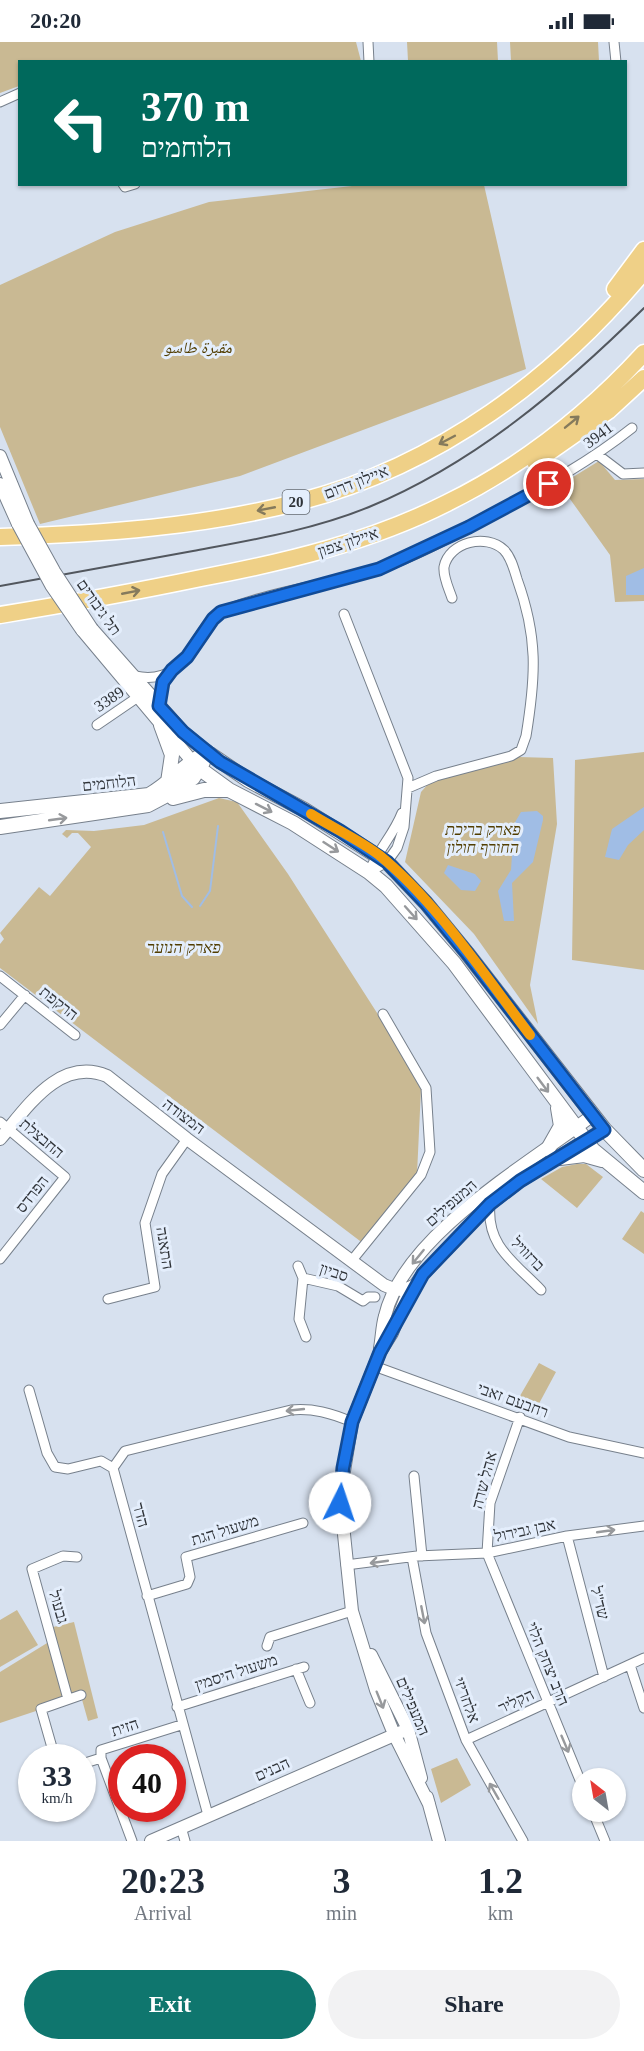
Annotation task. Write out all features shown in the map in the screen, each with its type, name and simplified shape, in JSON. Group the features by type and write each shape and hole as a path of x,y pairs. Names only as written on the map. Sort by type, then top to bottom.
{"highway":[{"path":"498,410 562,349 604,304 644,250"},
{"name":"איילון דרום","path":"0,537 112,532 216,518 304,501 376,475 498,410 577,344 644,271"},
{"name":"איילון צפון","path":"0,615 277,563 415,518 491,479 527,456 574,421 616,383 644,353"},
{"path":"415,518 468,498 539,460 608,411 644,378"},
{"path":"0,621 73,603"}],"main road":[{"path":"161,725 172,755 168,782"},
{"path":"207,752 248,780 382,858 426,903 467,953 604,1130 644,1170"},
{"name":"הלוחמים","path":"0,827 148,805 174,793 207,752"},
{"path":"195,765 229,790 293,823 369,872 412,914 454,963 586,1142 603,1161 644,1192"},
{"name":"הלוחמים","path":"0,811 138,798 149,795 195,765"},
{"path":"148,805 194,792 229,790"},
{"path":"548,1149 561,1126 557,1103"},
{"path":"560,1158 584,1155 603,1161"}],"street":[{"path":"368,42 369,60"},
{"path":"614,42 616,60"},
{"path":"0,102 18,94"},
{"name":"3941","path":"159,706 161,689 172,670 187,657 213,619 221,612 379,569 469,527 598,455 632,428"},
{"path":"598,455 623,474 644,473"},
{"name":"תל גיבורים","path":"0,456 23,524"},
{"name":"תל גיבורים","path":"0,484 23,524 51,585 138,697 195,765"},
{"path":"408,788 436,776 512,756 521,750 526,736 534,643 527,609 504,550 492,542 480,540 467,544 447,558 444,569 452,598"},
{"path":"344,615 408,777 404,827 397,848 382,858 369,872"},
{"name":"תל גיבורים","path":"87,629 135,676 183,732 207,752"},
{"path":"135,676 151,678 172,670"},
{"name":"3389","path":"97,725 138,697"},
{"name":"הרקפת","path":"0,976 75,1035"},
{"name":"הרקפת","path":"0,1025 25,995"},
{"path":"353,1259 421,1175 430,1152 426,1088 383,1014"},
{"name":"המצודה","path":"0,1139 4,1126 34,1096 57,1080 78,1072 98,1072 107,1076 187,1139 396,1291"},
{"name":"המעפילים","path":"380,1352 385,1315 396,1291 416,1259 443,1229 471,1205 593,1115"},
{"name":"החבצלת","path":"4,1126 65,1177"},
{"name":"המעפילים","path":"429,1804 394,1734 376,1690 352,1611 340,1496 352,1422 380,1352 392,1333 401,1309 423,1274 490,1204 520,1181 604,1130"},
{"name":"התאנה","path":"108,1299 156,1287 145,1223 162,1174 187,1139"},
{"name":"הפרדס","path":"0,1259 65,1177"},
{"name":"ברזוויל","path":"490,1204 488,1223 496,1244 541,1290"},
{"name":"המצודה","path":"353,1259 396,1280 405,1276"},
{"path":"298,1266 303,1278"},
{"name":"סביון","path":"306,1337 299,1319 303,1278 338,1286 363,1302 368,1297 375,1297"},
{"path":"396,1291 415,1285"},
{"name":"רחבעם זאבי","path":"374,1366 520,1417 569,1437 644,1453"},
{"path":"29,1390 47,1453 55,1467 68,1469 101,1461 113,1468 125,1451 291,1410 309,1408 352,1422"},
{"name":"אהל שרה","path":"487,1553 490,1503 520,1417"},
{"name":"הדר","path":"113,1468 181,1725 208,1815"},
{"name":"אלחריזי","path":"414,1476 417,1557 426,1633 466,1740 523,1841"},
{"name":"משעול הגת","path":"147,1596 187,1584 190,1577 186,1557 303,1522"},
{"name":"אבן גבירול","path":"346,1565 417,1557 487,1553 567,1536 644,1526"},
{"name":"שד\"ל","path":"567,1536 604,1677"},
{"name":"הרב יצחק הלוי","path":"487,1553 575,1768"},
{"name":"גבעול","path":"68,1699 32,1569 63,1556 77,1557"},
{"name":"משעול היסמין","path":"267,1646 270,1637 352,1611"},
{"name":"המעפילים","path":"356,1625 408,1729 439,1841"},
{"name":"הקליר","path":"466,1740 644,1658"},
{"path":"630,1665 644,1708"},
{"name":"משעול היסמין","path":"177,1707 300,1668 310,1703"},
{"path":"51,1744 41,1709 81,1695"},
{"name":"הזית","path":"132,1841 101,1754 181,1725"},
{"name":"הבנים","path":"151,1841 408,1729"},
{"path":"96,1757 101,1754"},
{"path":"597,1822 605,1841"},
{"path":"181,1827 185,1841"}],"green space":[{"path":"0,42 356,42 361,60 18,60 18,86 0,93"},
{"path":"407,42 497,42 498,60 408,60"},
{"path":"510,42 598,42 599,60 511,60"},
{"name":"مقبرة طاسو","path":"352,186 484,186 526,369 240,476 40,524 0,427 0,285 115,232 209,202"},
{"path":"599,461 615,480 644,479 644,601 615,602 610,555 560,485"},
{"path":"644,752 644,970 572,960 575,760"},
{"name":"פארק בריכת החורף חולון","path":"519,757 553,758 557,824 530,985 538,1024 474,934 405,862 421,792 429,783"},
{"name":"פארק הנוער","path":"219,798 237,802 288,874 379,1016 421,1089 417,1174 364,1244 0,968 0,944 4,939 0,933 39,887 50,896 91,847 78,833 72,833 67,838 62,834 66,830 94,831 144,825"},
{"path":"586,1164 603,1177 577,1208 541,1179 562,1167"},
{"path":"641,1211 644,1213 644,1254 622,1239"},
{"path":"539,1363 556,1372 535,1411 517,1401"},
{"path":"17,1610 38,1645 0,1667 0,1620"},
{"path":"74,1622 98,1718 88,1721 81,1696 0,1723 0,1672 52,1640 49,1628"},
{"path":"457,1758 471,1785 441,1803 431,1769"}],"water":[{"path":"644,568 644,595 626,595 626,576"},
{"path":"644,807 644,830 628,845 619,860 605,857 612,829"},
{"path":"537,811 543,816 543,820 533,862 512,883 514,921 504,921 498,891 511,870 514,824 521,812"},
{"path":"448,865 475,874 481,881 475,891 461,890 444,873"}],"waterway":[{"path":"200,906 210,891 218,826"},
{"path":"163,832 182,896 192,907"}],"railway":[{"path":"0,586 260,538 326,522 369,507 445,469 516,421 582,367 644,308"}],"slow traffic":[{"path":"311,814 387,862 426,903 530,1035"}],"route":[{"path":"340,1503 343,1468 352,1422 380,1352 392,1333 405,1300 423,1274 490,1204 520,1181 604,1130 467,953 426,903 387,862 340,831 220,762 183,732 159,706 161,689 172,670 194,649 213,619 221,612 379,569 422,551 549,484"}]}
